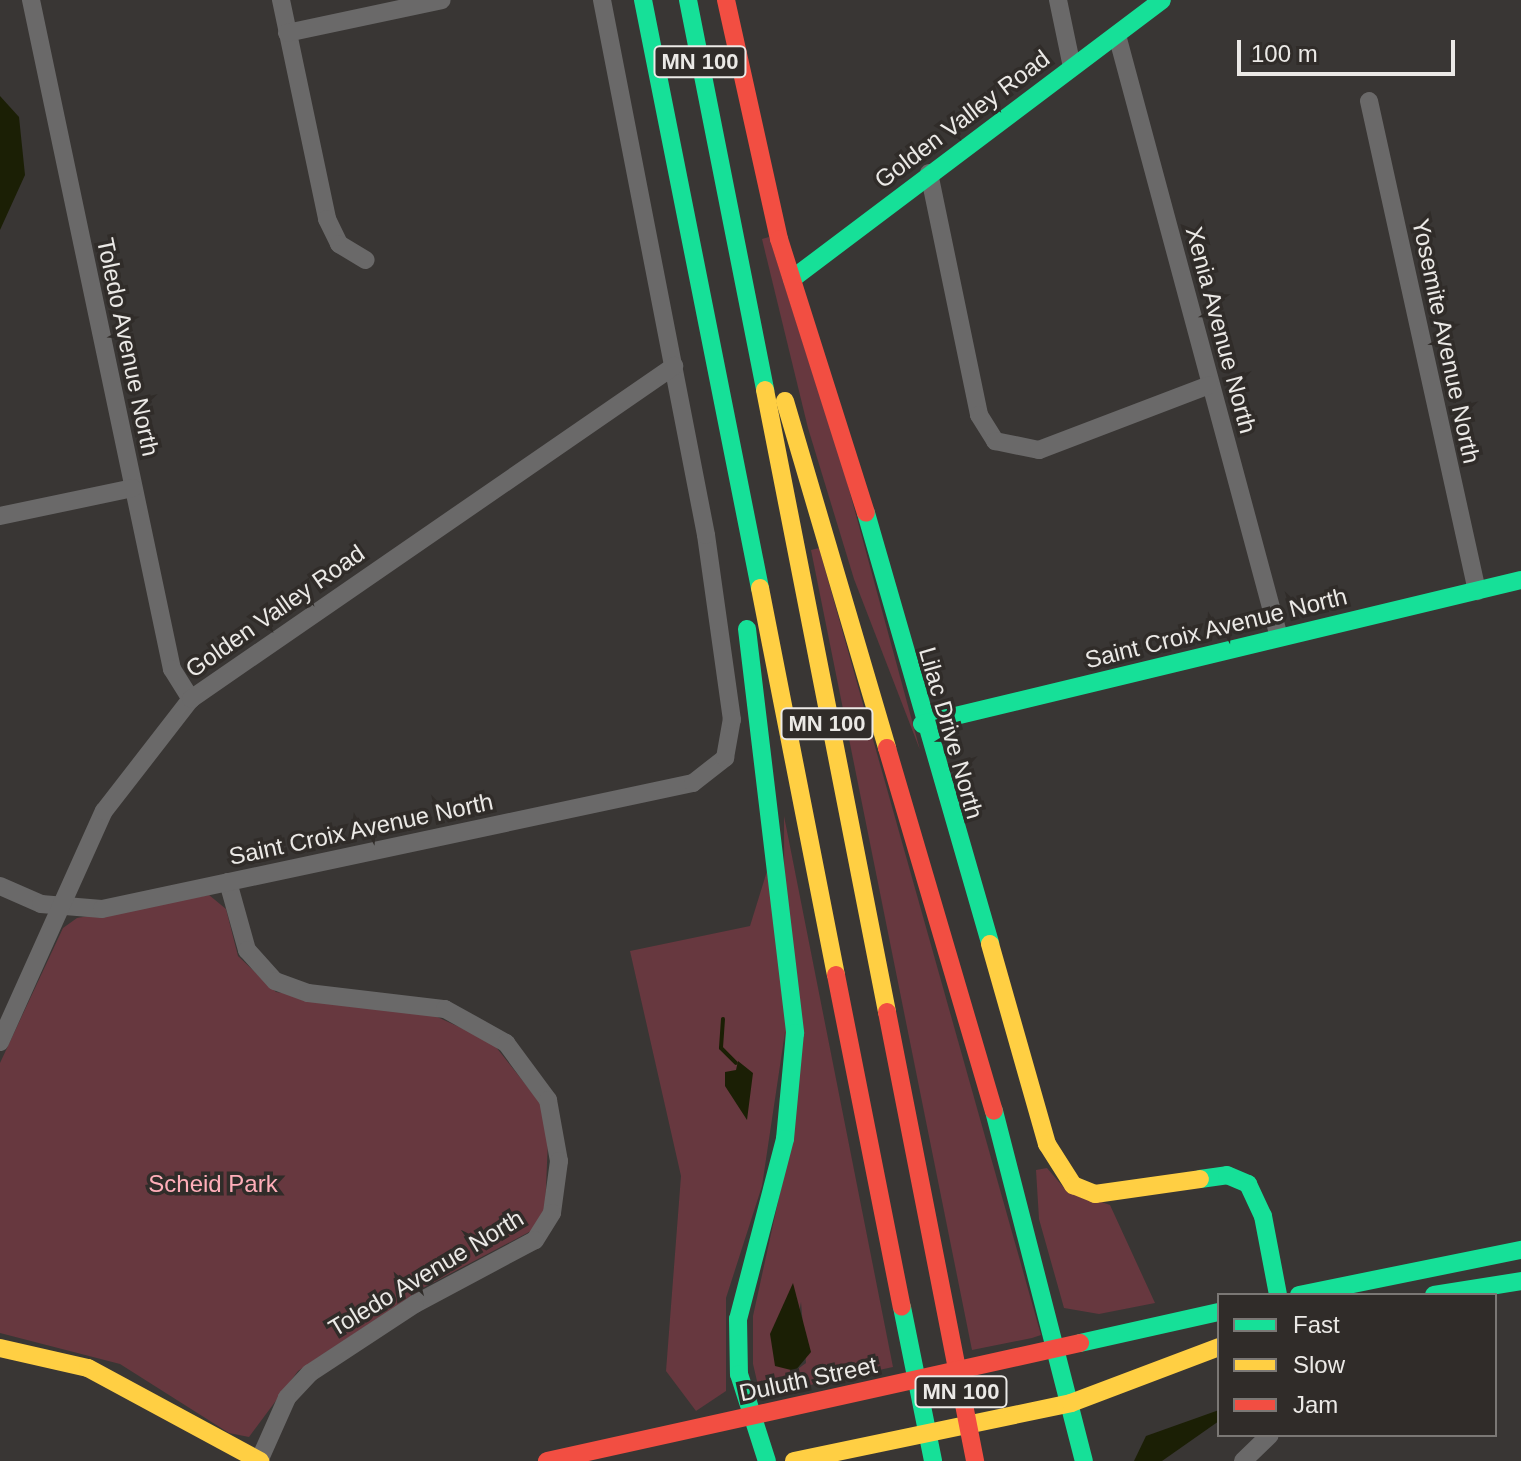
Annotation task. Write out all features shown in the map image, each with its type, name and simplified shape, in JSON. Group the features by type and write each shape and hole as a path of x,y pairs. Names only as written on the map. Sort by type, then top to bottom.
{"main road":[{"name":"MN 100","path":"643,0 933,1461"},
{"name":"MN 100","path":"688,0 975,1461"},
{"name":"Lilac Drive North","path":"726,0 792,279 850,457 922,724 1060,1170 1073,1185 1106,1196 1227,1175 1248,1184 1263,1216 1278,1293"},
{"name":"Golden Valley Road","path":"792,279 1162,0"},
{"path":"712,124 822,533 1033,1253 1084,1461"},
{"path":"735,466 742,586 795,1033 785,1139 740,1305 739,1374 749,1417 767,1461"},
{"name":"Saint Croix Avenue North","path":"922,724 1521,580"},
{"path":"1309,1293 1521,1250"},
{"path":"1446,1293 1521,1281"},
{"name":"Duluth Street","path":"547,1461 1217,1312"},
{"path":"0,1348 100,1373 260,1461"},
{"path":"794,1461 1071,1403 1217,1348"}],"street":[{"name":"Toledo Avenue North","path":"31,0 172,669 191,699"},
{"path":"281,0 327,219 339,244 366,260"},
{"path":"287,33 442,0"},
{"path":"602,0 674,366"},
{"path":"1058,0 1072,67"},
{"name":"Xenia Avenue North","path":"1117,35 1279,637"},
{"name":"Yosemite Avenue North","path":"1369,101 1477,591"},
{"path":"929,173 979,415 995,441 1039,450 1209,385"},
{"name":"Golden Valley Road","path":"0,1042 104,811 191,699 674,366"},
{"name":"Saint Croix Avenue North","path":"0,886 61,907 102,909 693,783 725,758 730,704 674,366"},
{"path":"0,516 133,488"},
{"name":"Toledo Avenue North","path":"228,882 247,950 275,981 308,993 445,1009 506,1043 548,1100 559,1161 552,1213 535,1240 415,1304 310,1373 280,1409 260,1461"},
{"path":"1243,1461 1268,1437"}],"green space":[{"path":"769,237 844,471 920,750 854,579 808,428 762,239"},
{"path":"819,548 1041,1335 1032,1338 972,1350 811,550"},
{"path":"784,816 893,1367 760,1394 753,1364 753,1316 785,1170","holes":["801,1302 806,1363 795,1371 790,1368"]},
{"path":"767,871 788,1012 762,1186 726,1298 726,1391 696,1411 666,1371 681,1176 630,951 750,926"},
{"name":"Scheid Park","path":"209,895 226,909 238,956 276,992 433,1015 492,1042 542,1105 548,1140 545,1211 531,1231 423,1288 298,1371 249,1437 229,1433 120,1364 0,1333 0,1063 63,928 77,918"},
{"path":"1047,1168 1065,1189 1110,1205 1155,1303 1099,1314 1064,1308 1039,1219 1036,1170"}],"shaded area":[{"path":"0,96 19,117 25,175 0,230"},
{"path":"738,1061 753,1073 747,1120 725,1086 725,1072 736,1070"},
{"path":"793,1283 811,1352 795,1371 775,1366 770,1334"},
{"path":"1217,1411 1217,1422 1162,1461 1134,1461 1146,1436"}],"waterway":[{"path":"723,1019 721,1048 736,1063"}],"traffic: fast":[{"path":"643,0 760,588"},
{"path":"688,0 765,390"},
{"path":"792,279 1162,0"},
{"path":"866,513 990,944"},
{"path":"922,724 1521,580"},
{"path":"747,629 795,1033 785,1139 738,1319 739,1374 767,1461"},
{"path":"994,1111 1084,1461"},
{"path":"1200,1179 1227,1175 1248,1184 1263,1216 1278,1293"},
{"path":"1309,1293 1521,1250"},
{"path":"1446,1293 1521,1281"},
{"path":"902,1307 933,1461"},
{"path":"1080,1343 1217,1312"}],"traffic: slow":[{"path":"765,390 887,1012"},
{"path":"785,401 887,748"},
{"path":"760,588 836,975"},
{"path":"990,944 1047,1144 1073,1185 1095,1194 1200,1179"},
{"path":"0,1348 88,1368 260,1461"},
{"path":"794,1461 1071,1403 1217,1348"}],"traffic: jam":[{"path":"726,0 779,239 866,513"},
{"path":"887,748 994,1111"},
{"path":"836,975 902,1307"},
{"path":"887,1012 975,1461"},
{"path":"547,1461 1080,1343"}]}
